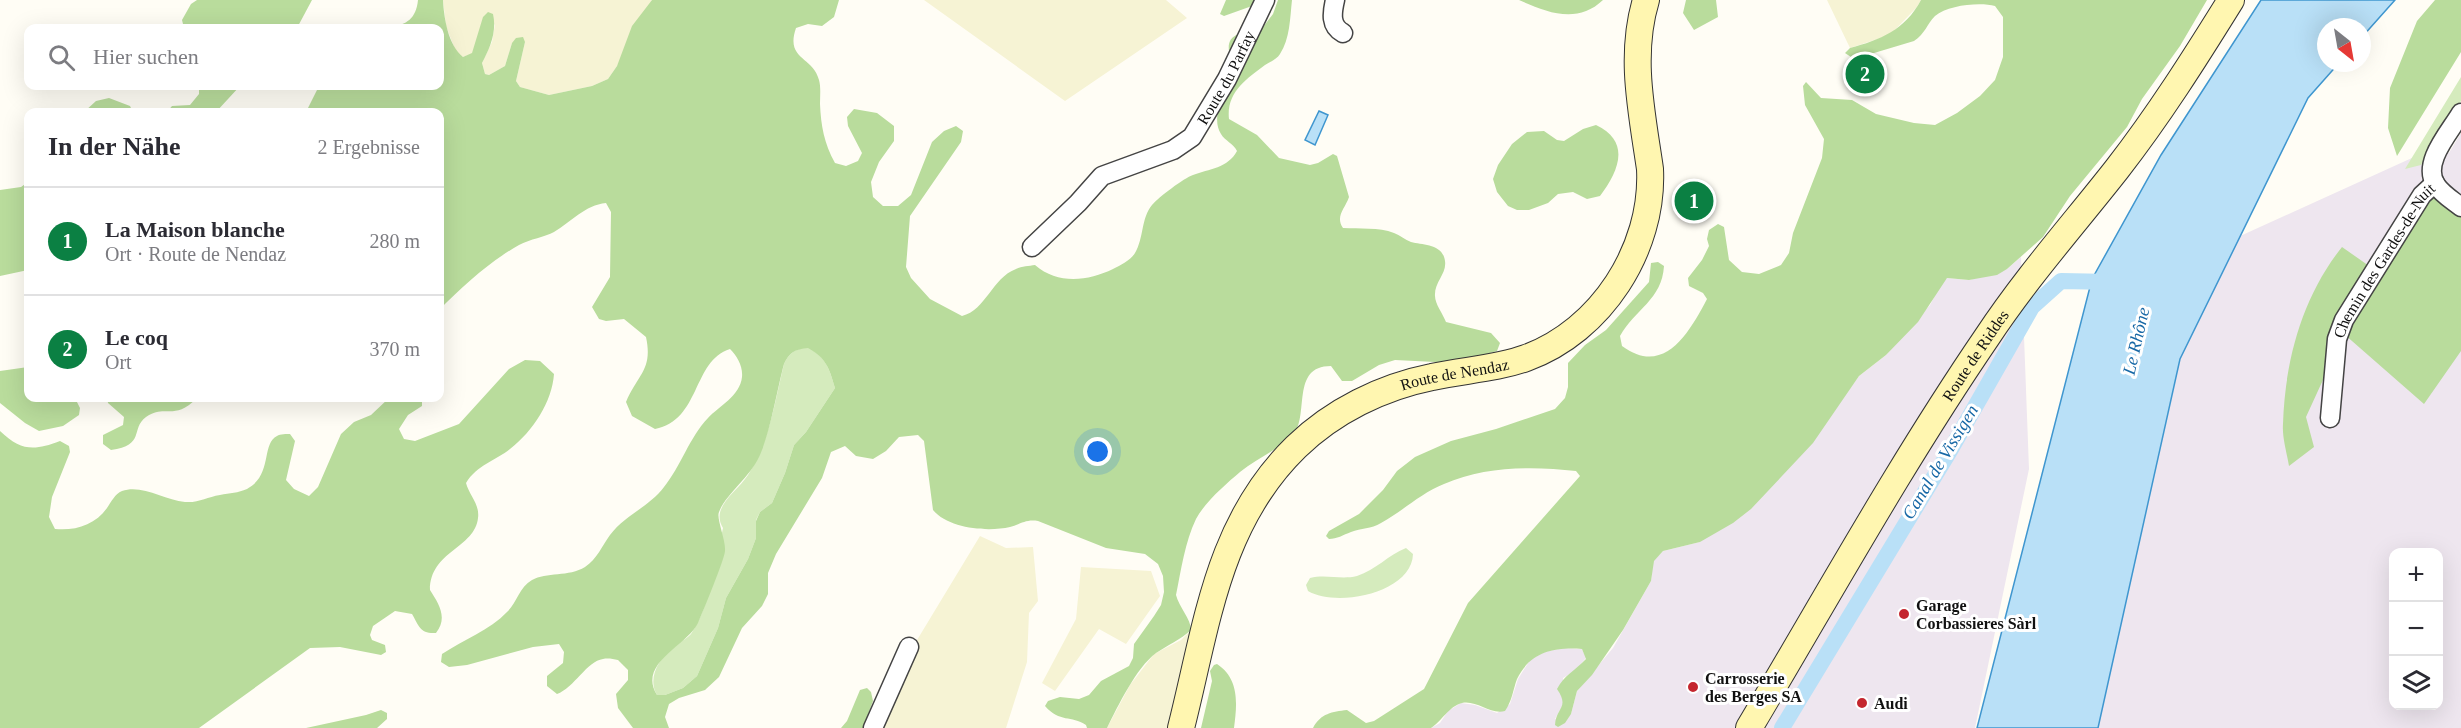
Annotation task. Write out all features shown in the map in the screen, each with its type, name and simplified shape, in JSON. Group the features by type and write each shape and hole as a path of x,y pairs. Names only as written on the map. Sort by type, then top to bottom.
{"main road":[{"name":"Route de Nendaz","path":"1181,728 1215,589 1232,539 1262,485 1298,446 1335,416 1382,392 1430,377 1505,364 1544,350 1592,316 1621,278 1634,254 1642,232 1650,186 1650,169 1636,67 1637,44 1646,0"},
{"name":"Route de Riddes","path":"1749,728 1901,471 1986,338 2020,288 2154,119 2181,81 2231,0"}],"street":[{"name":"Route du Parfay","path":"1032,247 1071,211 1102,176 1173,150 1192,137 1227,79 1265,0"},
{"path":"1335,0 1333,21 1338,30 1343,33"},
{"name":"Chemin des Gardes-de-Nuit","path":"2330,418 2337,339 2344,320 2422,195 2435,183 2431,170 2433,161 2461,113"},
{"path":"2435,183 2443,193 2461,207"},
{"path":"873,728 909,647"}],"shaded area":[{"path":"443,0 652,0 608,79 592,86 549,95 520,87 516,81 525,42 512,43 505,66 489,75 485,74 482,63 492,42 495,24 477,40 472,54 463,57 456,52 446,26"},
{"path":"924,0 1166,0 1187,18 1065,101"},
{"path":"1827,0 1921,0 1890,35 1850,48"},
{"path":"2461,133 2461,728 2098,728 2180,359 2238,237 2436,147 2449,153"},
{"path":"2021,257 2029,469 1975,728 1431,728 1440,723 1448,711 1461,703 1475,705 1497,713 1510,704 1518,679 1530,660 1543,652 1564,648 1582,649 1586,658 1575,671 1563,678 1563,705 1555,719 1571,714 1577,691 1613,648 1651,581 1653,561 1663,551 1700,542 1840,402 1859,376 1886,355 1930,305 1942,282 1947,278 1969,280 2007,269"},
{"path":"980,536 1006,548 1033,547 1038,601 1029,613 1027,662 1006,728 868,728 914,645"},
{"path":"1081,567 1151,571 1160,596 1126,644 1099,629 1055,691 1042,683 1076,619"},
{"path":"1191,630 1172,728 1107,728 1130,685 1154,654 1181,640"}],"green space":[{"path":"197,0 312,0 299,24 183,24 182,20 191,4"},
{"path":"418,0 443,0 450,38 463,57 472,53 483,17 488,12 493,14 493,33 482,63 485,74 489,75 505,66 512,43 516,38 523,37 525,42 516,81 520,87 549,95 592,86 608,79 617,66 632,26 652,0 839,0 834,17 822,26 808,24 796,28 794,38 797,52 816,72 819,80 822,127 835,163 846,166 858,161 862,153 848,126 847,117 854,109 877,113 894,126 894,141 879,162 871,182 873,197 883,206 898,206 911,195 932,142 944,131 956,126 963,131 961,142 910,216 906,267 911,278 930,299 962,316 977,307 1001,279 1018,268 1035,265 1053,276 1073,279 1103,273 1131,258 1138,247 1148,210 1152,205 1189,177 1229,161 1237,151 1221,134 1217,119 1221,102 1236,71 1231,60 1229,44 1236,35 1263,27 1273,14 1278,0 1292,0 1286,42 1280,54 1251,76 1234,94 1229,119 1257,135 1279,158 1310,165 1333,154 1337,156 1349,197 1340,216 1343,228 1388,231 1411,242 1437,248 1443,255 1445,266 1436,286 1435,299 1446,322 1491,333 1500,343 1497,351 1455,363 1395,360 1379,365 1352,381 1342,381 1331,366 1318,368 1310,374 1305,383 1298,427 1293,435 1234,477 1210,500 1196,519 1186,547 1176,595 1191,630 1156,653 1141,668 1107,728 1087,728 1081,722 1056,715 1045,706 1048,701 1060,697 1079,699 1089,695 1101,681 1129,666 1133,658 1134,644 1161,605 1164,592 1163,576 1158,564 1145,554 1106,548 1038,521 1027,521 1010,527 980,529 949,521 933,510 924,441 918,435 899,437 886,451 873,459 856,456 845,446 831,452 822,478 776,554 768,573 768,594 762,606 742,628 719,677 705,690 679,698 669,704 665,717 669,728 633,728 618,708 616,694 628,680 628,670 618,660 603,659 591,664 569,686 557,694 547,686 547,676 563,663 564,652 559,644 533,647 467,665 449,667 441,662 442,654 500,618 532,580 572,572 589,564 616,528 664,487 701,426 737,390 742,377 740,365 730,349 718,356 709,365 689,403 670,423 655,429 632,416 626,402 646,365 648,348 646,337 624,319 606,321 599,319 592,307 610,277 611,212 606,203 591,207 554,232 523,243 508,252 477,274 444,305 444,108 308,108 317,90 444,90 444,24 403,24 410,20","holes":["808,348 826,365 835,388 806,432 794,445 772,503 760,512 756,521 756,538 748,559 726,598 718,628 697,676 683,688 665,695 657,695 653,684 653,673 658,664 698,623 713,586 725,551 718,515 722,505 750,472 759,457 770,424 784,364 790,354 799,349"]},
{"path":"1226,0 1261,0 1252,6 1224,16 1220,14"},
{"path":"1519,0 1603,0 1583,12 1561,14 1540,9"},
{"path":"1686,0 1716,0 1718,17 1694,30 1683,13"},
{"path":"1921,0 2207,0 2180,46 2142,99 2127,127 2070,196 2043,237 1997,275 1969,280 1947,278 1918,322 1886,355 1859,376 1813,443 1751,509 1733,523 1700,542 1663,551 1654,561 1651,581 1623,630 1592,675 1577,691 1571,714 1565,723 1558,727 1555,725 1562,704 1561,695 1557,689 1567,676 1586,659 1582,649 1553,650 1536,657 1522,670 1505,711 1499,712 1462,703 1453,707 1431,728 1313,728 1323,716 1347,710 1366,723 1374,721 1424,689 1468,603 1580,476 1576,471 1543,468 1509,469 1475,474 1436,488 1377,525 1332,539 1326,536 1329,531 1359,514 1383,490 1397,471 1415,457 1451,441 1555,409 1565,398 1568,387 1568,363 1585,345 1606,330 1649,282 1651,263 1658,262 1664,266 1662,278 1653,296 1620,336 1622,346 1637,354 1650,357 1663,354 1683,337 1707,299 1703,293 1689,286 1688,278 1702,260 1709,246 1707,239 1709,230 1718,224 1724,227 1729,260 1742,272 1759,274 1781,265 1789,253 1793,233 1822,158 1824,139 1805,105 1803,86 1806,82 1821,98 1852,100 1876,114 1914,123 1935,125 1957,113 1980,96 1995,80 2003,57 2003,17 1995,6 1973,5 1948,9 1935,16 1914,41 1854,59 1845,53 1850,48 1891,32 1907,19"},
{"path":"2435,0 2461,0 2461,52 2397,156 2388,128 2390,88 2417,21"},
{"path":"2461,77 2461,101 2421,165 2405,169"},
{"path":"199,90 236,90 220,108 170,108 190,105 199,94"},
{"path":"109,98 131,108 88,108 96,101"},
{"path":"1596,125 1607,132 1618,149 1616,167 1600,196 1587,199 1573,192 1558,194 1548,203 1529,210 1517,210 1508,206 1497,192 1493,179 1498,165 1512,144 1527,132 1544,131 1557,140 1564,141 1583,129"},
{"path":"24,185 24,271 0,276 0,190"},
{"path":"2430,191 2461,215 2461,351 2424,404 2344,334 2306,417 2314,447 2289,466 2283,429 2287,377 2298,331 2316,287 2342,247 2372,268"},
{"path":"808,347 826,365 835,388 806,432 794,445 772,503 760,512 756,520 756,538 748,559 726,598 718,628 697,676 683,688 665,695 657,695 653,682 659,663 673,647 691,634 703,610 712,583 723,528 720,520 722,506 755,463 771,421 784,364 793,352"},
{"path":"525,360 540,361 554,374 550,395 534,425 526,434 510,449 481,467 466,483 476,504 478,518 469,536 444,558 432,577 430,590 442,616 436,633 423,631 412,614 395,611 373,626 370,635 372,640 385,645 386,652 381,655 340,647 310,648 199,728 0,728 0,431 21,446 35,448 60,441 69,446 70,452 52,497 49,517 55,529 70,529 84,526 97,519 115,496 130,489 190,502 247,489 260,476 272,440 282,434 290,434 295,441 286,480 294,489 309,496 318,487 341,434 354,422 371,415 385,402 422,402 422,406 408,415 399,429 404,439 415,441 459,424 509,369"},
{"path":"24,368 24,402 77,402 80,408 79,415 63,426 39,431 0,403 0,371"},
{"path":"192,402 176,411 153,413 146,417 141,422 133,441 122,448 111,450 103,444 103,435 123,425 124,417 108,403"},
{"path":"1406,548 1413,554 1409,567 1400,579 1387,587 1371,594 1336,598 1308,591 1306,585 1310,578 1357,576"},
{"path":"1217,664 1230,677 1233,685 1236,702 1234,728 1201,728 1212,681 1210,671"},
{"path":"867,688 871,692 873,701 863,728 841,728 847,721 860,690"},
{"path":"381,710 387,713 387,719 377,728 306,728 366,715"}],"water":[{"name":"Le Rhône","path":"2261,0 2395,0 2371,27 2371,18 2317,18 2317,72 2331,72 2308,98 2180,359 2098,728 1977,728 2092,279 2161,155"},
{"path":"1319,111 1328,115 1315,145 1305,140"}],"waterway":[{"name":"Canal de Vissigen","path":"1782,728 1951,449 2032,307 2061,281 2113,282"}],"place":[{"name":"Le coq","path":"1865,74"},
{"name":"La Maison blanche","path":"1694,201"},
{"name":"Garage Corbassieres Sàrl","path":"1904,614"},
{"name":"Carrosserie des Berges SA","path":"1693,687"},
{"name":"Audi","path":"1862,703"}]}
